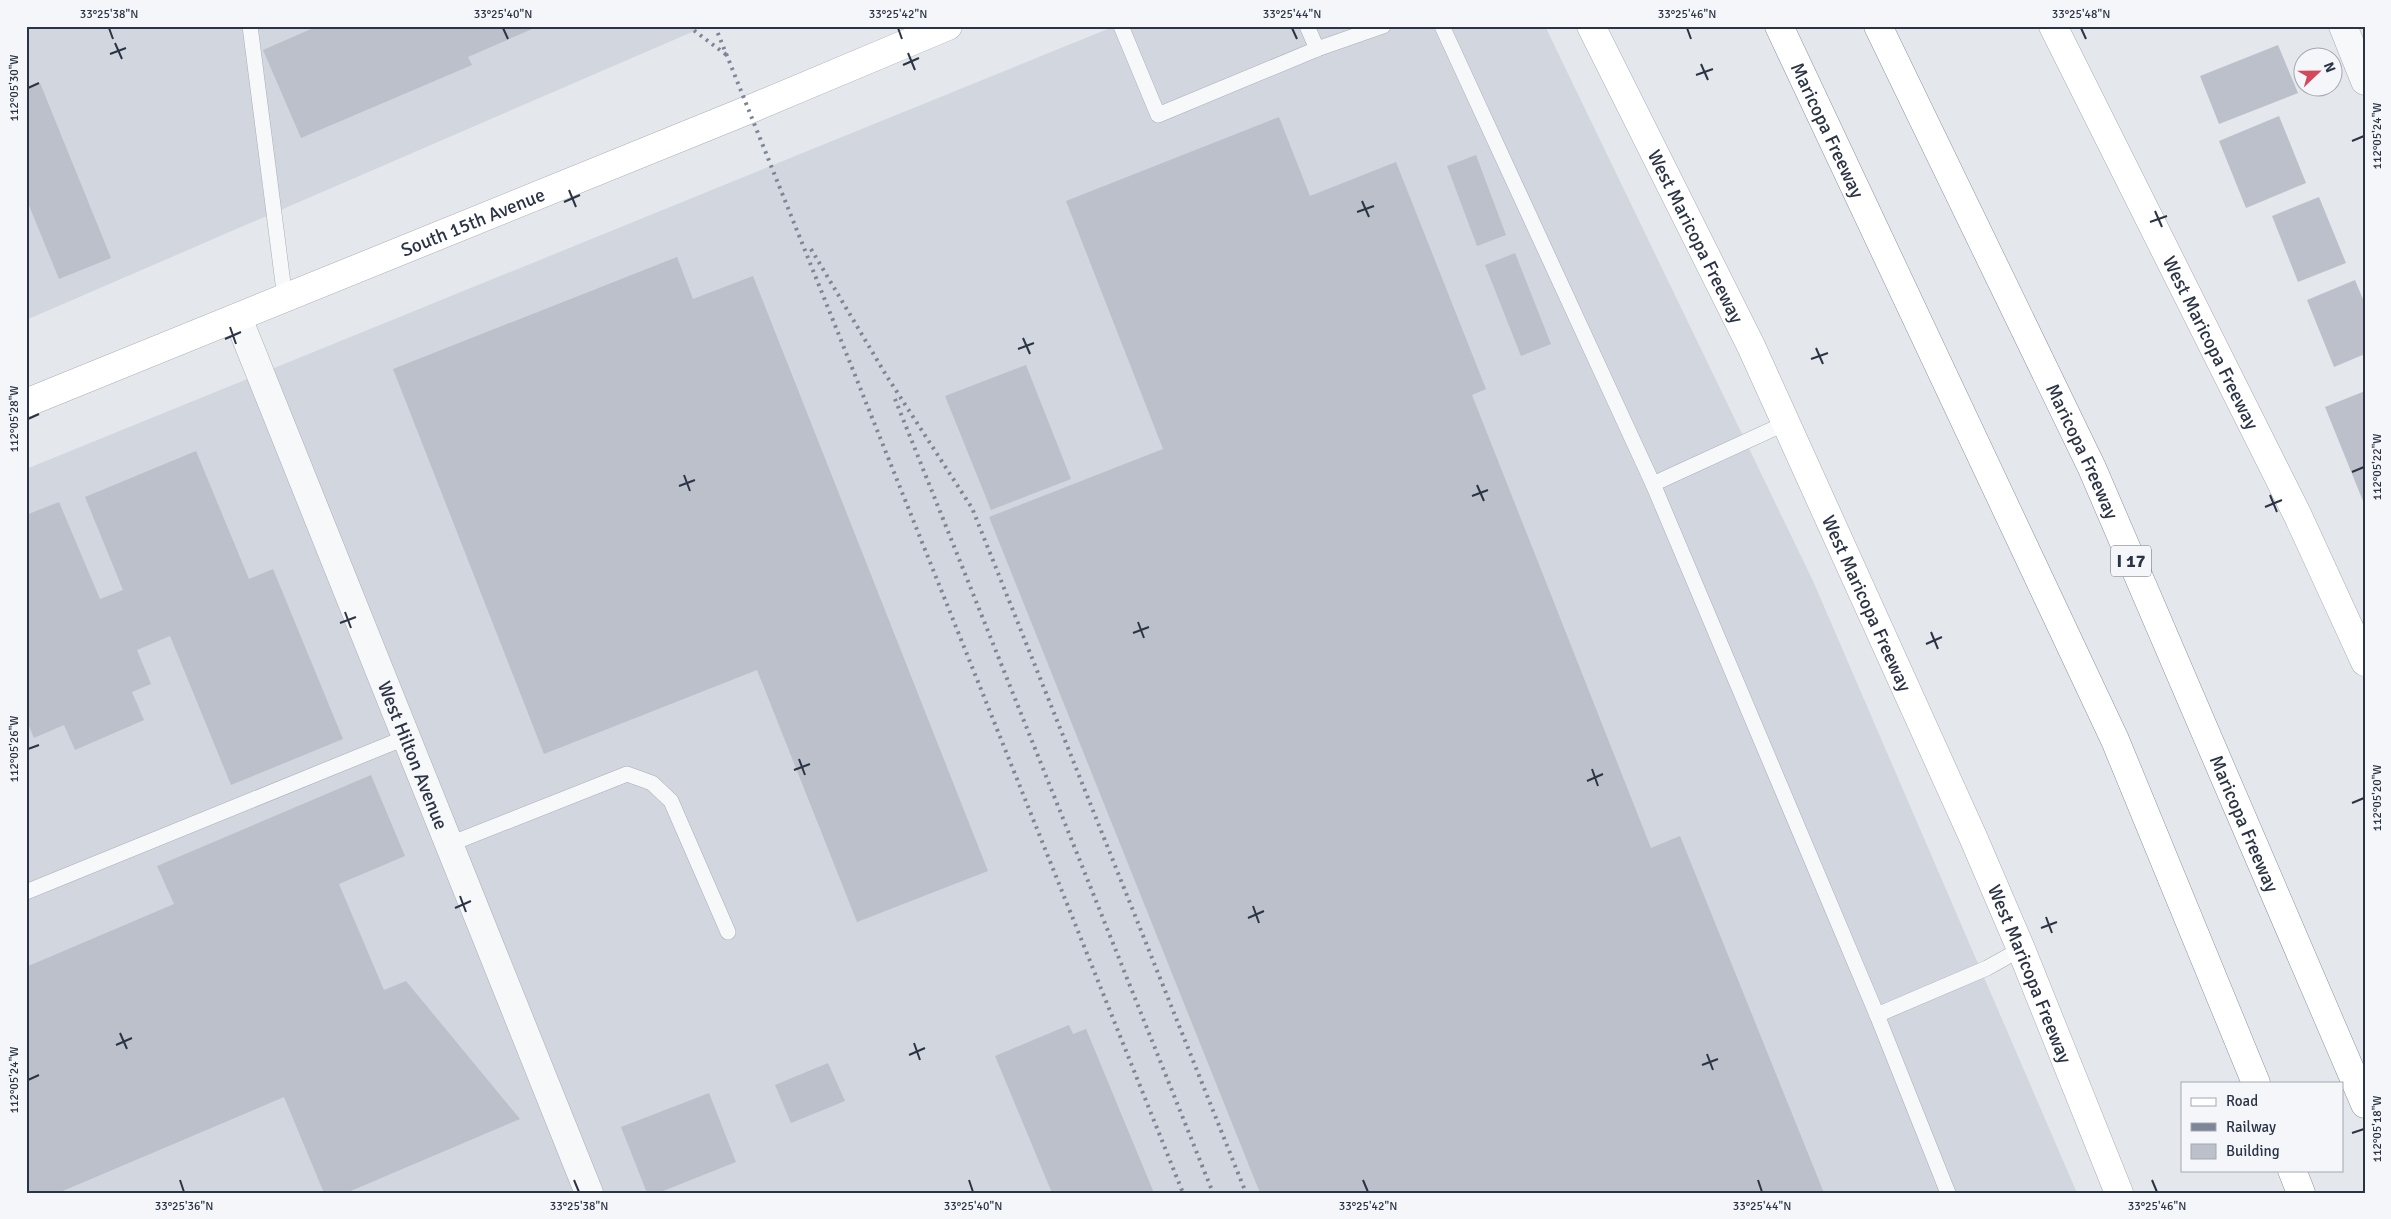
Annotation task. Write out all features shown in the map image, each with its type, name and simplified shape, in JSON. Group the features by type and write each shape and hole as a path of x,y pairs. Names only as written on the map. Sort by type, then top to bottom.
{"main road":[{"name":"South 15th Avenue","path":"26,403 748,110 948,26"},
{"name":"West Maricopa Freeway","path":"1591,26 1751,346 1786,423 1973,837 2021,949 2119,1193"},
{"name":"Maricopa Freeway","path":"1779,26 2115,740 2256,1082"},
{"name":"Maricopa Freeway","path":"1878,26 2092,468 2365,1104"},
{"name":"West Maricopa Freeway","path":"2053,26 2293,507 2365,662"},
{"path":"2293,1172 2301,1193"}],"street":[{"path":"2343,26 2365,81"},
{"name":"West Hilton Avenue","path":"238,318 589,1193"}],"lane":[{"path":"250,26 285,299"},
{"path":"1121,26 1158,115 1317,49 1383,26"},
{"path":"1307,26 1317,49"},
{"path":"1442,26 1654,484 1877,1015 1948,1193"},
{"path":"1654,484 1786,423"},
{"path":"26,892 406,737"},
{"path":"450,844 627,774 652,783 671,801 728,932"},
{"path":"1877,1015 1987,968 2021,949"}],"shaded area":[{"path":"26,26 706,26 26,320"},
{"path":"1115,26 1545,26 1813,581 2077,1193 26,1193 26,469"}],"building":[{"path":"318,26 539,26 468,57 472,65 301,138 263,50"},
{"path":"2278,45 2294,83 2294,95 2219,124 2200,76"},
{"path":"40,83 111,258 59,279 26,198 26,89"},
{"path":"2279,116 2306,183 2246,208 2219,141"},
{"path":"1279,117 1310,196 1396,162 1486,389 1472,395 1651,848 1680,836 1824,1193 1260,1193 989,517 1163,449 1066,201"},
{"path":"1476,155 1506,235 1477,246 1447,166"},
{"path":"2319,197 2346,263 2298,282 2272,216"},
{"path":"1515,253 1551,344 1521,356 1485,265"},
{"path":"677,257 693,299 753,276 988,871 857,922 757,670 544,754 393,369"},
{"path":"2355,280 2365,304 2365,354 2334,367 2307,300"},
{"path":"1026,365 1071,479 991,510 945,396"},
{"path":"2365,391 2365,506 2325,407"},
{"path":"196,451 249,579 273,569 343,739 231,785 170,636 137,650 151,684 132,692 144,720 75,750 64,725 34,738 26,719 26,515 59,502 100,599 123,590 85,497"},
{"path":"371,775 405,856 339,884 384,990 406,981 520,1119 346,1193 324,1193 284,1097 58,1193 26,1193 26,967 174,904 157,866"},
{"path":"1069,1025 1073,1034 1086,1029 1154,1193 1052,1193 995,1056"},
{"path":"828,1063 845,1101 791,1123 775,1085"},
{"path":"709,1093 736,1162 658,1193 647,1193 621,1127"}],"railway":[{"path":"688,26 728,56"},
{"path":"715,26 1183,1193"},
{"path":"811,249 886,375 972,508 1246,1193"},
{"path":"895,399 1213,1193"}]}
